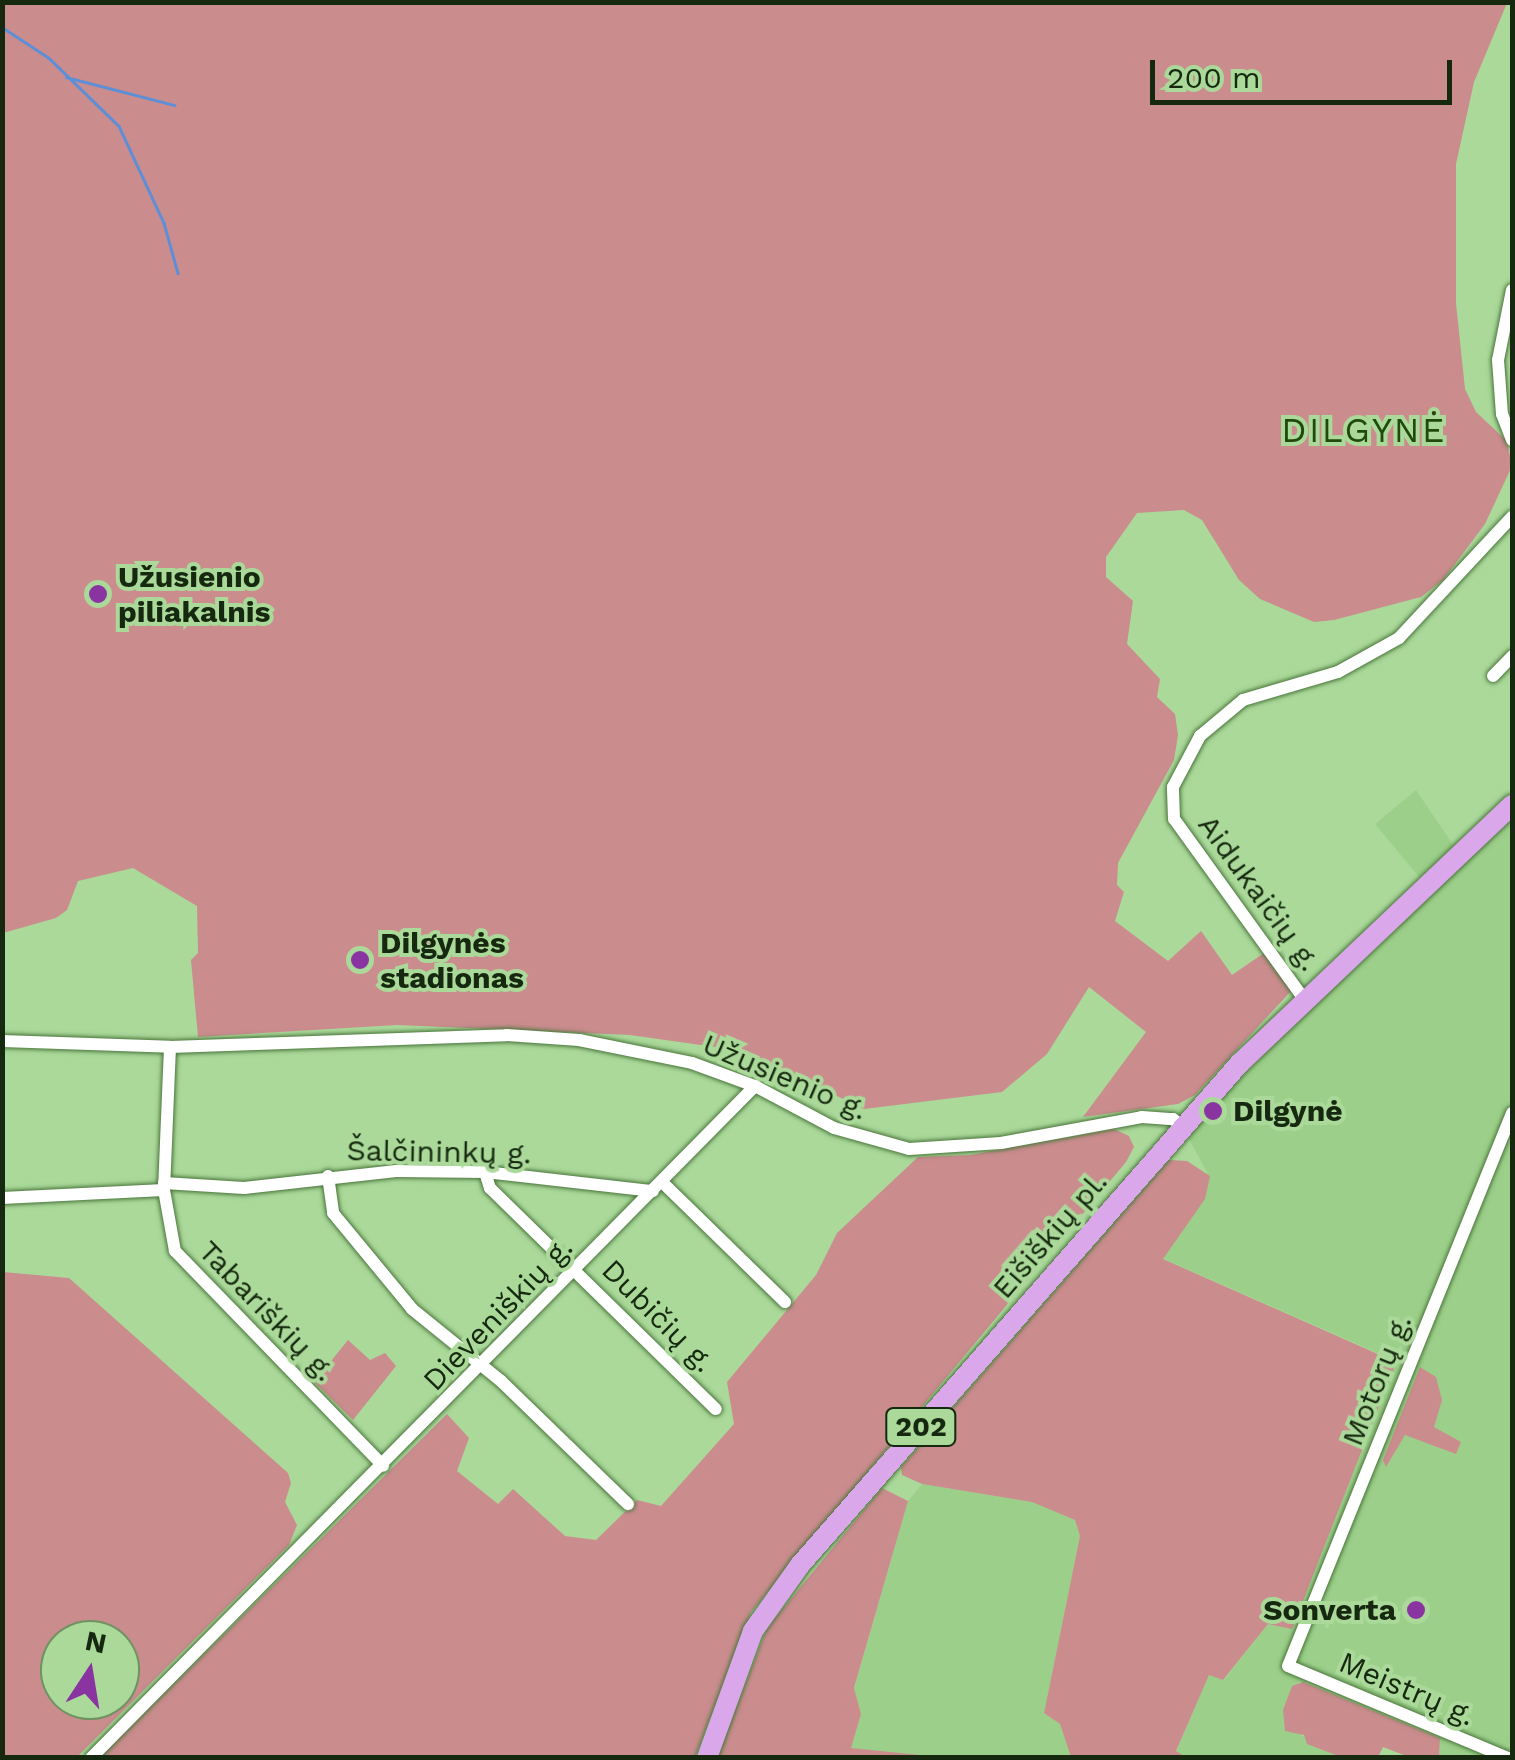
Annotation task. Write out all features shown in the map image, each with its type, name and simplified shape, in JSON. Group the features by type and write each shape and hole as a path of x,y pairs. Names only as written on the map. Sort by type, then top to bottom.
{"main road":[{"name":"Eišiškių pl.","path":"707,1758 748,1640 780,1588 1183,1127 1304,999 1512,805"}],"street":[{"path":"1512,290 1498,386 1512,440"},
{"name":"Aidukaičių g.","path":"1304,999 1174,820 1170,797 1184,762 1200,736 1243,700 1338,672 1398,638 1512,517"},
{"path":"1493,676 1512,656"},
{"name":"Užusienio g.","path":"2,1041 170,1047 507,1034 643,1050 756,1086 846,1133 926,1151 1142,1117 1172,1119 1183,1127"},
{"name":"Tabariškių g.","path":"170,1047 164,1186 169,1239 186,1267 383,1466"},
{"name":"Dieveniškių g.","path":"91,1758 756,1086"},
{"name":"Motorų g.","path":"1288,1666 1512,1113"},
{"name":"Šalčininkų g.","path":"2,1198 164,1186 244,1188 328,1176 485,1172 657,1186"},
{"name":"Dubičių g.","path":"485,1172 490,1188 716,1409"},
{"path":"328,1176 333,1214 412,1308 482,1366 628,1504"},
{"path":"657,1186 786,1302"},
{"name":"Meistrų g.","path":"1288,1666 1508,1758"}],"shaded area":[{"path":"3,3 1507,3 1474,82 1456,164 1456,303 1465,389 1476,412 1507,441 1512,466 1485,524 1443,580 1421,597 1314,622 1260,599 1239,580 1202,520 1184,510 1137,513 1106,557 1106,577 1133,601 1127,644 1160,679 1157,697 1175,714 1178,735 1174,760 1118,863 1117,885 1124,892 1115,921 1168,961 1201,931 1232,975 1264,953 1291,991 1195,1095 1178,1104 1083,1117 1146,1032 1089,987 1047,1054 1002,1092 864,1109 743,1051 630,1035 397,1025 198,1037 191,960 198,953 197,906 133,868 78,881 67,910 56,918 3,933"},
{"path":"1416,790 1454,846 1419,877 1375,824"},
{"path":"1512,815 1512,1757 1439,1757 1440,1738 1298,1681 1301,1735 1341,1757 1186,1758 1176,1752 1209,1674 1224,1680 1268,1624 1292,1628 1394,1368 1389,1358 1162,1258 1205,1198 1209,1176 1187,1135 1278,1037"},
{"path":"1114,1129 1129,1136 1134,1147 1126,1162 751,1612 695,1757 99,1758 447,1414 469,1438 457,1471 498,1504 513,1489 565,1536 596,1540 637,1500 661,1506 734,1424 727,1382 816,1275 837,1233 918,1157 970,1155"},
{"path":"1169,1160 1187,1161 1210,1176 1205,1199 1163,1259 1389,1359 1394,1368 1292,1629 1268,1624 1223,1680 1209,1675 1176,1751 1186,1757 1071,1757 1060,1724 1044,1713 1080,1536 1075,1520 1032,1502 922,1484 902,1475 901,1467"},
{"path":"3,1272 69,1278 288,1473 291,1483 285,1502 297,1525 289,1545 140,1694 140,1620 40,1620 40,1720 114,1720 77,1757 3,1757"},
{"path":"348,1340 370,1360 385,1353 396,1366 353,1420 314,1382"},
{"path":"1420,1367 1436,1377 1442,1400 1434,1427 1461,1442 1456,1454 1405,1435 1386,1467 1383,1460"},
{"path":"922,1484 1032,1502 1075,1520 1080,1536 1044,1713 1060,1724 1071,1757 940,1758 850,1748 861,1714 854,1689 908,1501"},
{"path":"882,1488 908,1501 854,1688 861,1714 851,1748 940,1757 717,1758 767,1628"},
{"path":"1303,1682 1440,1738 1439,1757 1409,1757 1383,1747 1378,1757 1341,1757 1307,1744 1304,1735 1285,1731 1283,1710 1292,1686"}],"waterway":[{"path":"2,27 49,58 119,126 164,223 178,273"},
{"path":"66,77 174,105"}],"place":[{"name":"Užusienio piliakalnis","path":"98,594"},
{"name":"Dilgynės stadionas","path":"360,960"},
{"name":"Dilgynė","path":"1213,1111"},
{"name":"Sonverta","path":"1416,1610"}],"district":[{"name":"DILGYNĖ","path":"1364,430"}]}
